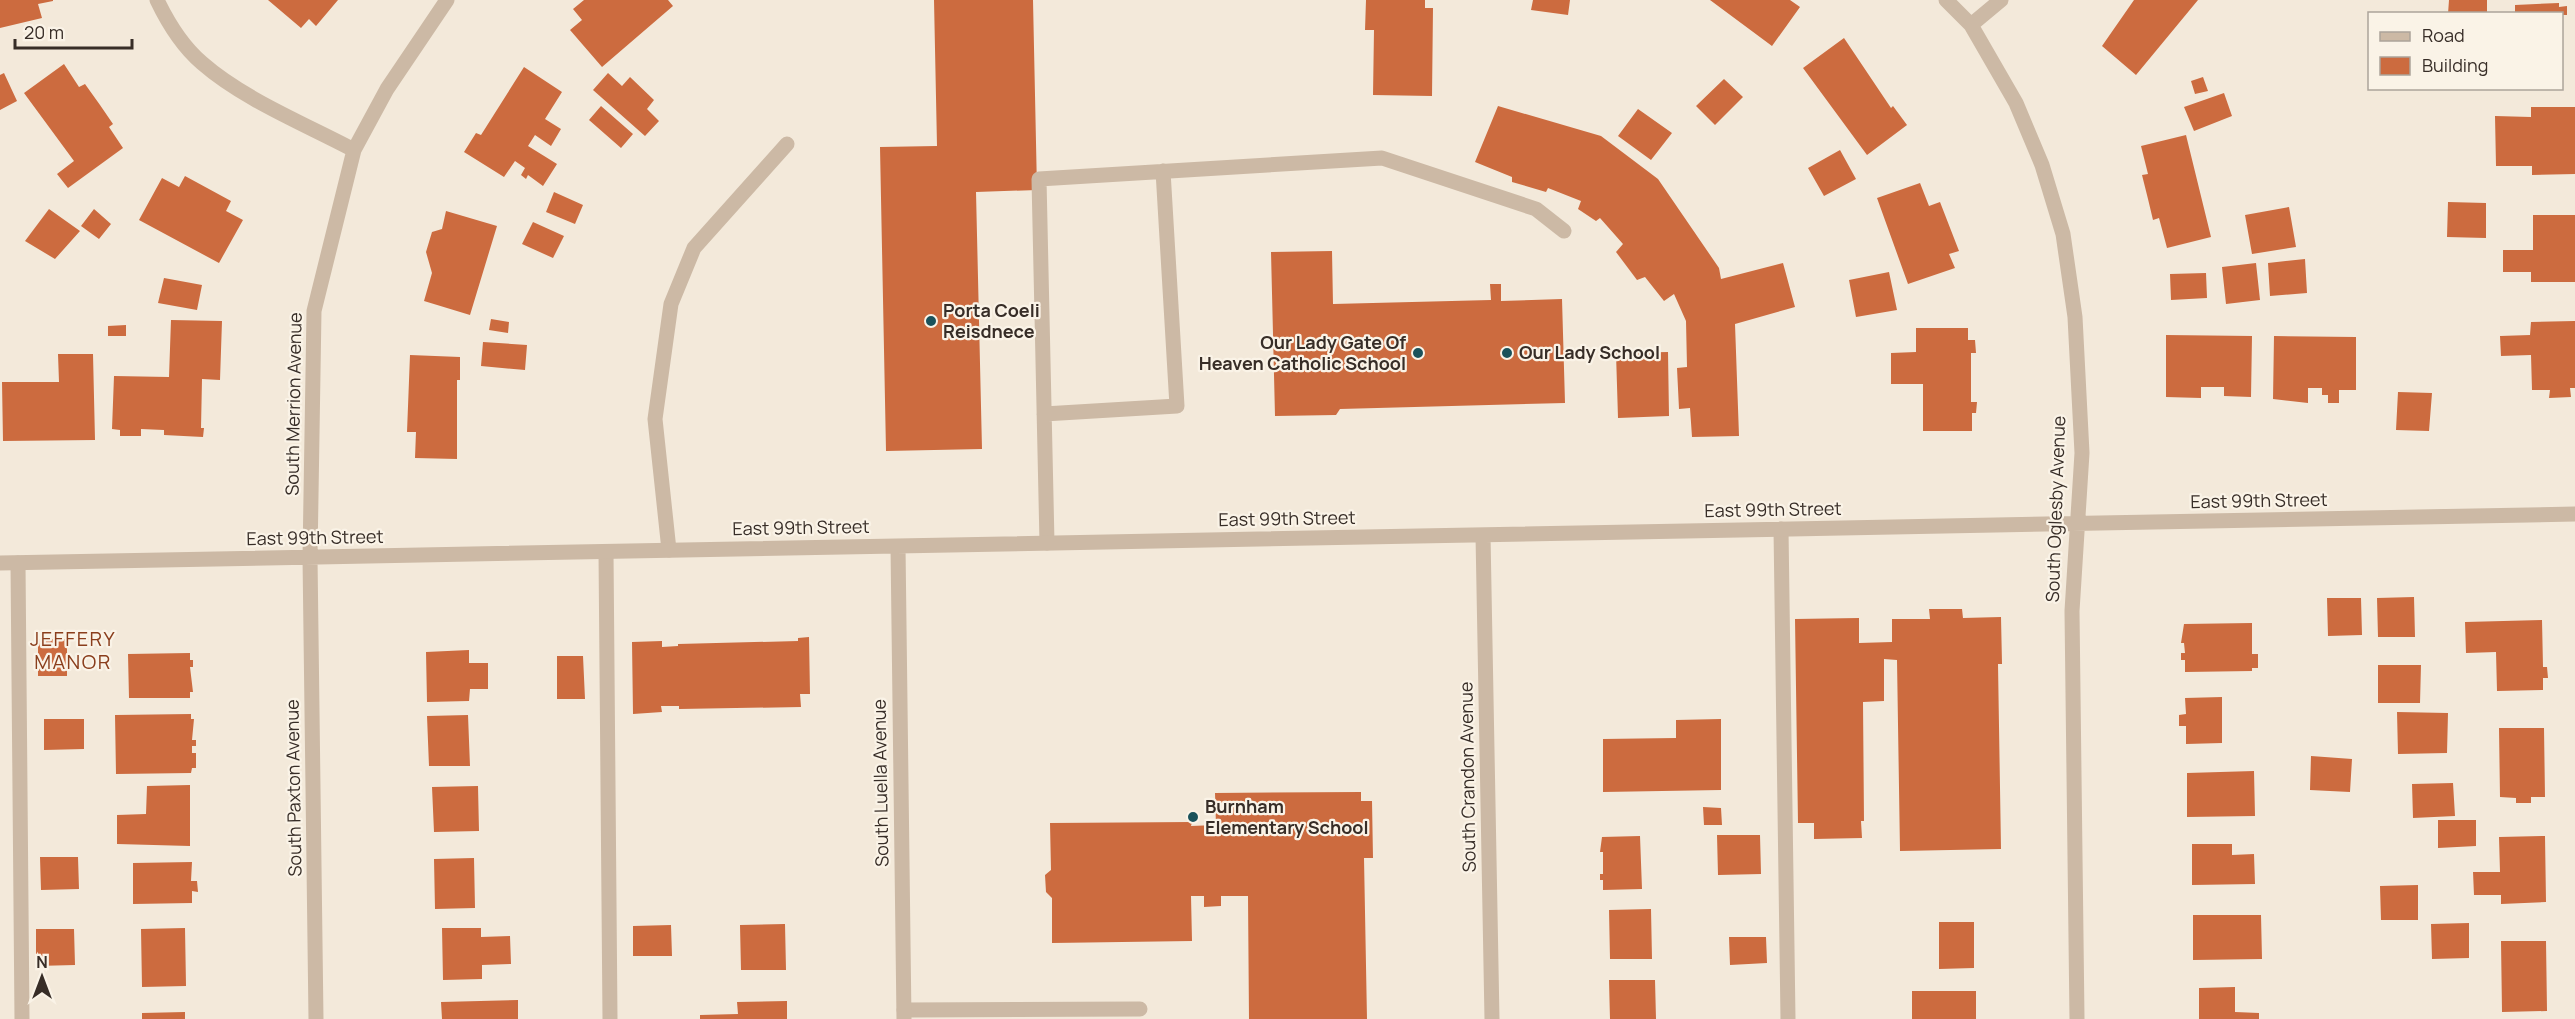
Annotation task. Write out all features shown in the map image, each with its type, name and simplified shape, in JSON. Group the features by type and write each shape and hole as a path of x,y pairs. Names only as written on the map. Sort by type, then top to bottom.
{"street":[{"path":"157,0 169,26 202,63 240,90 354,150"},
{"name":"South Merrion Avenue","path":"310,557 314,311 354,150 387,89 447,0"},
{"name":"South Oglesby Avenue","path":"1946,0 1971,25 2016,103 2042,165 2063,234 2077,339 2082,453 2072,611 2077,1019"},
{"path":"1971,25 2001,0"},
{"path":"669,550 655,419 671,304 694,248 787,144"},
{"path":"1047,543 1039,179 1382,158 1536,209 1564,231"},
{"path":"1044,414 1177,406 1163,171"},
{"name":"East 99th Street","path":"0,563 2575,514"},
{"path":"1780,529 1788,1019"},
{"name":"South Crandon Avenue","path":"1483,535 1492,1019"},
{"name":"South Luella Avenue","path":"898,546 904,1015"},
{"path":"606,552 610,1019"},
{"name":"South Paxton Avenue","path":"310,557 316,1019"},
{"path":"18,563 22,1019"},
{"path":"904,1015 1140,1009"}],"building":[{"path":"0,0 53,1 38,4 42,18 0,28"},
{"path":"268,0 338,0 316,26 309,19 301,28"},
{"path":"584,0 668,0 673,6 602,67 570,30 582,20 573,9"},
{"name":"Porta Coeli Reisdnece","path":"934,0 1033,0 1037,190 976,192 982,449 886,451 880,147 937,146"},
{"path":"1366,0 1425,0 1425,8 1433,8 1432,96 1373,95 1374,30 1365,30"},
{"path":"1533,0 1570,0 1568,15 1531,10"},
{"path":"1710,0 1790,0 1800,7 1772,46"},
{"path":"2134,0 2198,0 2136,75 2102,46"},
{"path":"2449,0 2487,0 2487,12 2448,12"},
{"path":"2559,3 2559,7 2567,6 2567,15 2563,15 2563,12 2515,12 2515,5"},
{"path":"1844,38 1891,108 1893,106 1907,125 1867,155 1803,68"},
{"path":"64,64 79,87 85,84 100,105 113,124 109,127 123,148 68,188 57,174 74,161 24,93"},
{"path":"524,67 562,92 545,119 561,129 551,146 535,135 528,146 557,164 543,186 528,175 526,179 521,175 525,168 515,161 504,177 464,152 476,133 481,135"},
{"path":"4,73 17,101 0,110 0,75"},
{"path":"608,73 622,86 630,77 654,100 647,109 659,121 645,136 593,90"},
{"path":"2203,77 2208,91 2195,94 2191,81"},
{"path":"1724,79 1743,97 1715,125 1696,106"},
{"path":"2224,93 2232,116 2194,131 2184,107"},
{"path":"601,106 633,134 621,148 589,120"},
{"path":"1498,106 1601,136 1658,179 1719,268 1721,279 1783,263 1795,307 1735,324 1739,436 1692,437 1690,408 1679,409 1677,368 1687,367 1686,321 1674,294 1664,301 1645,277 1637,280 1616,252 1623,244 1600,218 1596,221 1578,209 1581,201 1548,188 1546,192 1512,182 1512,177 1475,162"},
{"path":"2531,107 2575,107 2575,174 2532,175 2532,166 2496,166 2495,116 2531,117"},
{"path":"1638,109 1672,133 1651,160 1618,136"},
{"path":"2186,135 2211,237 2167,248 2159,218 2153,220 2142,175 2148,174 2141,146"},
{"path":"1840,150 1856,179 1824,196 1808,168"},
{"path":"185,176 231,201 226,211 243,220 219,263 139,220 162,178 179,187"},
{"path":"1920,183 1929,206 1940,202 1959,251 1949,254 1955,268 1908,284 1877,198"},
{"path":"554,192 583,205 575,224 546,212"},
{"path":"2448,202 2486,203 2486,238 2447,237"},
{"path":"2289,207 2296,247 2252,254 2245,215"},
{"path":"49,209 80,231 55,259 25,241"},
{"path":"94,209 111,224 99,239 81,226"},
{"path":"446,211 497,226 470,315 424,301 432,273 426,252 432,232 442,229"},
{"path":"2533,215 2575,215 2575,282 2531,282 2531,272 2503,272 2503,250 2533,250"},
{"path":"533,222 564,236 553,258 522,244"},
{"name":"Our Lady Gate Of Heaven Catholic School","path":"1332,251 1333,304 1491,300 1490,284 1501,284 1501,301 1562,299 1565,403 1340,409 1336,415 1275,416 1271,252"},
{"path":"2305,259 2307,293 2270,296 2268,263"},
{"path":"2256,263 2260,300 2226,304 2222,267"},
{"path":"1889,272 1897,310 1856,317 1849,280"},
{"path":"2206,273 2207,298 2171,300 2170,274"},
{"path":"164,278 202,285 197,310 158,303"},
{"path":"491,319 509,322 508,333 489,330"},
{"path":"171,320 222,321 220,380 202,379 201,428 204,428 203,437 164,435 164,430 141,429 141,436 120,436 120,430 112,429 114,376 169,377"},
{"path":"2575,321 2575,388 2570,388 2571,397 2549,398 2550,390 2532,390 2531,355 2501,356 2500,336 2530,335 2531,322"},
{"path":"126,325 126,336 108,336 108,326"},
{"path":"1916,328 1968,328 1968,340 1975,340 1976,353 1971,353 1971,402 1977,402 1976,413 1972,413 1972,431 1923,431 1923,384 1891,384 1891,353 1916,352"},
{"path":"2166,335 2252,336 2251,397 2224,396 2224,387 2201,387 2201,398 2166,397"},
{"path":"2274,336 2356,337 2356,390 2339,390 2339,403 2328,403 2328,395 2322,395 2322,388 2308,388 2308,403 2273,399"},
{"path":"483,342 527,345 525,370 481,366"},
{"path":"1668,352 1669,416 1618,418 1616,353"},
{"path":"58,354 93,354 95,440 3,441 2,382 59,382"},
{"path":"410,355 460,357 460,380 457,380 457,459 415,458 416,432 407,432"},
{"path":"2398,392 2432,393 2429,431 2396,430"},
{"path":"2414,597 2415,637 2378,637 2377,598"},
{"path":"2327,598 2361,598 2362,635 2328,636"},
{"path":"1929,609 1962,609 1963,618 2001,617 2002,664 1998,664 2001,849 1900,851 1897,660 1884,659 1884,701 1863,702 1864,821 1861,821 1862,838 1814,839 1814,823 1798,823 1795,619 1859,618 1859,643 1892,642 1892,619 1930,619"},
{"path":"2542,620 2543,667 2547,667 2548,678 2543,678 2543,690 2497,691 2496,652 2466,653 2465,622"},
{"path":"2252,623 2252,654 2258,654 2258,668 2252,668 2252,671 2185,672 2185,660 2181,660 2181,653 2185,653 2184,643 2181,643 2184,624"},
{"path":"809,637 810,694 800,694 801,707 679,709 679,706 661,706 662,712 633,714 632,642 662,641 662,647 678,646 678,644 798,641 798,638"},
{"path":"38,639 67,639 67,676 38,676"},
{"path":"469,650 469,663 488,663 488,689 470,689 469,701 427,702 426,652"},
{"path":"190,653 190,660 193,660 193,667 190,667 193,692 190,692 190,698 129,698 128,654"},
{"path":"557,656 583,656 585,699 557,699"},
{"path":"2378,665 2421,665 2420,703 2378,703"},
{"path":"2222,697 2222,743 2186,744 2186,726 2179,726 2179,715 2186,714 2185,698"},
{"path":"2397,712 2448,713 2447,753 2398,754"},
{"path":"191,714 191,719 194,719 192,740 196,740 196,746 192,746 192,753 196,753 196,768 192,768 191,773 116,774 115,715"},
{"path":"468,715 470,766 429,766 427,716"},
{"path":"44,719 84,719 84,749 44,750"},
{"path":"1721,719 1721,790 1603,792 1603,739 1676,738 1676,720"},
{"path":"2499,728 2544,728 2545,797 2531,797 2531,803 2516,803 2516,798 2500,797"},
{"path":"2311,756 2352,759 2350,792 2310,790"},
{"path":"2254,771 2255,816 2187,817 2187,773"},
{"path":"2453,783 2455,816 2413,818 2412,784"},
{"path":"190,785 190,846 117,844 117,815 146,814 147,786"},
{"path":"478,786 479,831 434,832 432,787"},
{"path":"1361,792 1361,801 1372,801 1373,858 1364,858 1367,1019 1249,1019 1248,896 1221,896 1221,906 1204,907 1204,896 1191,896 1192,941 1052,943 1052,898 1046,892 1045,875 1051,870 1050,823 1192,822 1191,826 1216,825 1215,793"},
{"path":"1703,807 1721,808 1722,825 1704,825"},
{"path":"2438,820 2476,820 2476,846 2438,848"},
{"path":"1717,835 1760,835 1761,874 1718,875"},
{"path":"1640,836 1642,889 1603,890 1603,880 1600,880 1600,874 1603,874 1603,852 1600,852 1602,837"},
{"path":"2545,836 2546,902 2501,904 2501,895 2474,895 2473,872 2500,872 2499,837"},
{"path":"2192,844 2232,844 2232,855 2254,854 2255,884 2192,885"},
{"path":"40,857 78,857 79,889 41,890"},
{"path":"474,858 475,908 435,909 434,859"},
{"path":"192,862 191,881 197,881 198,892 192,891 192,903 133,904 133,863"},
{"path":"2418,885 2418,920 2381,920 2380,886"},
{"path":"1651,909 1652,959 1610,959 1609,910"},
{"path":"2193,915 2261,915 2262,959 2193,960"},
{"path":"1939,922 1974,922 1974,968 1939,969"},
{"path":"2469,923 2469,958 2432,959 2431,924"},
{"path":"785,924 786,970 741,970 740,925"},
{"path":"671,925 672,956 633,956 633,926"},
{"path":"185,928 186,986 142,987 141,929"},
{"path":"442,928 481,928 481,937 510,936 511,964 482,965 482,979 443,980"},
{"path":"36,929 74,929 75,965 36,966"},
{"path":"1729,937 1766,937 1767,963 1730,965"},
{"path":"2501,941 2546,941 2547,1011 2502,1012"},
{"path":"1609,980 1655,980 1656,1019 1610,1019"},
{"path":"2235,987 2235,1012 2259,1013 2259,1019 2199,1019 2199,988"},
{"path":"1912,991 1976,991 1976,1019 1912,1019"},
{"path":"518,1000 518,1019 442,1019 441,1002"},
{"path":"787,1001 787,1019 700,1019 700,1015 738,1014 737,1002"},
{"path":"185,1012 185,1019 142,1019 142,1013"}],"place":[{"name":"Porta Coeli Reisdnece","path":"931,321"},
{"name":"Our Lady Gate Of Heaven Catholic School","path":"1418,353"},
{"name":"Our Lady School","path":"1507,353"},
{"name":"Burnham Elementary School","path":"1193,817"}],"district":[{"name":"JEFFERY MANOR","path":"73,650"}]}
